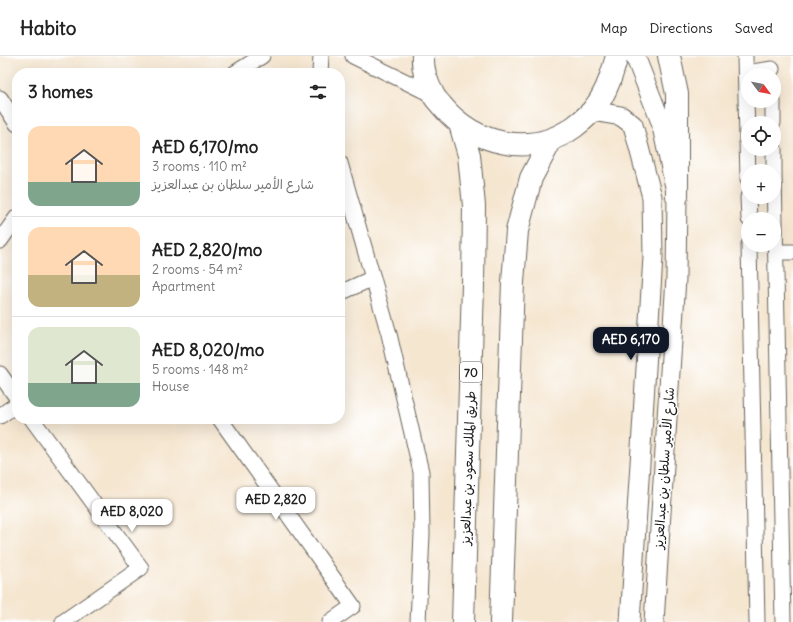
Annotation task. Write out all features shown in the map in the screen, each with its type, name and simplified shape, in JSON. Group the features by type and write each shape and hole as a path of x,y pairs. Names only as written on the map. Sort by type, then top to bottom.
{"highway":[{"path":"423,56 427,79 433,95 447,112 460,124 488,139 512,144 532,145 551,140 568,131 592,111 606,89 613,73 617,56"},
{"path":"669,56 677,94 677,196"},
{"name":"طريق الملك سعود بن عبدالعزيز","path":"460,124 469,156 474,206 473,301 463,622"},
{"path":"501,622 513,282 517,231 531,178 551,140"}],"street":[{"path":"243,68 262,56"},
{"path":"320,68 321,56"},
{"path":"353,56 433,95"},
{"name":"شارع الأمير سلطان بن عبدالعزيز","path":"635,56 661,122 677,196 676,278 654,622"},
{"path":"746,56 746,68"},
{"path":"0,98 12,116"},
{"path":"747,108 748,164"},
{"name":"شارع الأمير سلطان بن عبدالعزيز","path":"592,111 621,116 633,125 652,197 653,257 630,622"},
{"path":"345,180 390,334 421,472 422,534 418,622"},
{"path":"0,241 12,224"},
{"path":"749,252 757,622"},
{"path":"776,252 783,622"},
{"path":"781,252 793,252"},
{"path":"345,291 373,278"},
{"path":"0,374 12,391"},
{"path":"0,416 12,408"},
{"path":"36,424 141,568 63,622"},
{"path":"224,424 353,606 330,622"}]}
